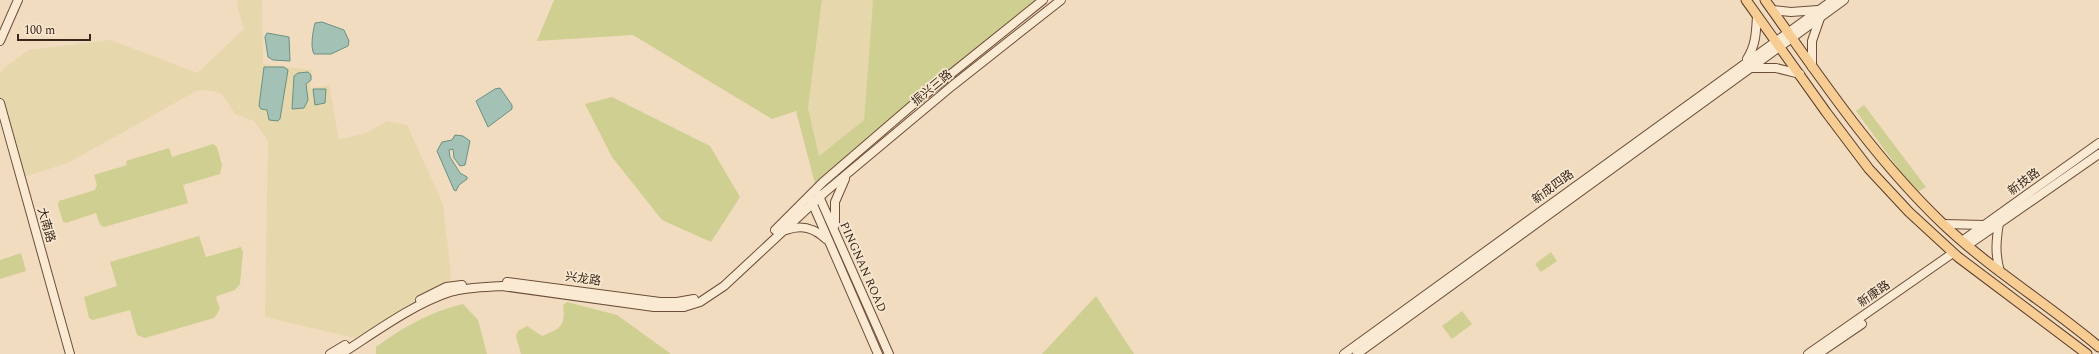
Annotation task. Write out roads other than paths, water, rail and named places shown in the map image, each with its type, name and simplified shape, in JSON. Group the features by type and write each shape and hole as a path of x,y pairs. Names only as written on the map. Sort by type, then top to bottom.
{"main road":[{"path":"1746,0 1826,112 1869,169 1909,212 1956,255 2087,354"},
{"path":"1765,0 1812,67 1880,156 1943,224 2000,272 2099,347"}],"street":[{"path":"0,40 18,0"},
{"name":"振兴三路","path":"811,200 816,189 916,102 1043,0"},
{"name":"振兴三路","path":"820,197 952,86 1061,0"},
{"path":"1812,67 1812,41 1820,14 1833,0"},
{"path":"1772,10 1820,14 1844,0"},
{"name":"新成四路","path":"1344,354 1820,14"},
{"path":"1757,16 1756,38 1748,65 1776,68 1800,74"},
{"name":"新成四路","path":"1357,354 1748,65"},
{"name":"大南路","path":"0,103 70,354"},
{"name":"新技路","path":"1965,243 1985,224 2099,143"},
{"name":"新技路","path":"1965,243 1999,224 2099,154"},
{"path":"781,232 793,227 808,227 828,241 837,237 834,219 834,202 841,185 848,174"},
{"name":"PINGNAN ROAD","path":"816,189 889,354"},
{"name":"兴龙路","path":"330,354 412,304 446,287 478,282 509,282 660,302 688,301 716,287 811,200 820,197"},
{"name":"PINGNAN ROAD","path":"811,200 878,354"},
{"name":"兴龙路","path":"341,354 430,301 451,292 479,287 502,286 654,307 684,307 700,302 718,291 781,232 811,200"},
{"path":"1943,224 1985,224"},
{"path":"1999,224 1995,243 1996,259 2000,272"},
{"name":"新康路","path":"1808,354 1956,255"},
{"name":"新康路","path":"1818,354 1956,255"}]}
